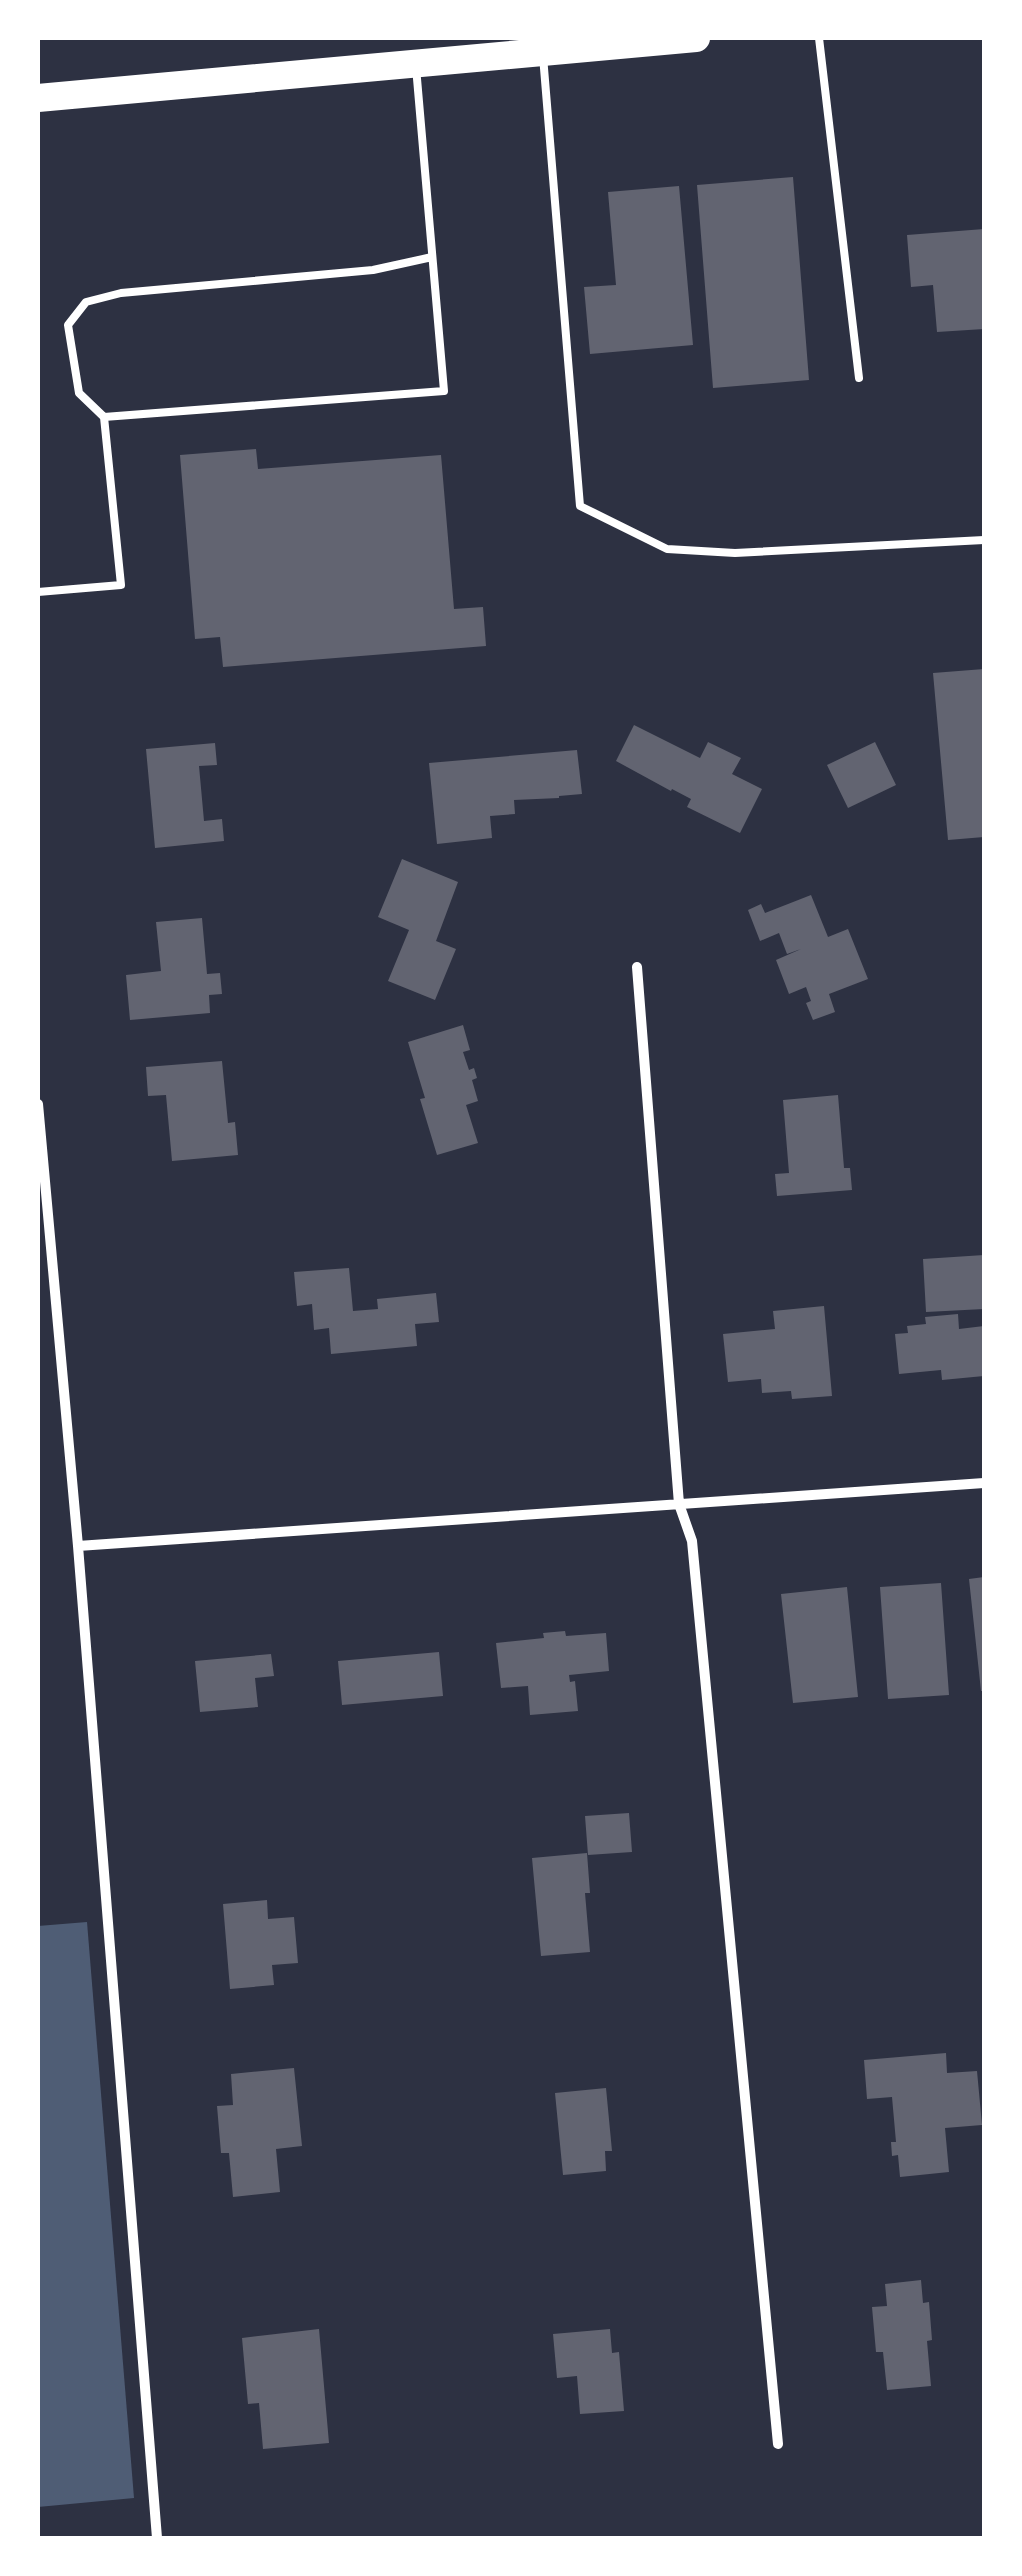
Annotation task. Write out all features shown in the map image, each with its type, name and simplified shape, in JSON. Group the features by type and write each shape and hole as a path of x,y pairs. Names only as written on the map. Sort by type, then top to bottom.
{"highway":[{"path":"38,98 630,41 696,38"}],"street":[{"path":"637,968 680,1504 692,1541 778,2444"},
{"path":"38,1104 78,1546 158,2538"},
{"path":"78,1546 984,1484"}],"lane":[{"path":"820,38 859,378"},
{"path":"543,52 580,506 667,548 735,553 984,540"},
{"path":"104,417 444,391 416,63"},
{"path":"38,592 121,585 104,417 79,393 68,325 86,302 121,293 373,270 432,256"}],"water":[{"path":"87,1922 134,2498 38,2507 38,1926"}],"building":[{"path":"793,177 809,380 713,388 697,185"},
{"path":"679,186 693,345 590,354 584,287 616,285 608,192"},
{"path":"984,229 984,329 937,332 933,285 911,287 907,235"},
{"path":"256,449 258,469 441,455 454,609 483,607 486,646 223,667 220,637 195,639 180,455"},
{"path":"984,669 984,837 948,840 933,673"},
{"path":"634,725 700,758 708,742 741,758 732,774 762,789 740,833 687,807 691,799 616,761"},
{"path":"875,742 896,785 848,808 827,765"},
{"path":"215,743 217,765 199,766 204,821 222,819 224,841 155,848 146,749"},
{"path":"577,750 582,794 514,800 515,814 490,816 492,838 437,844 429,763"},
{"path":"402,859 458,882 436,941 456,949 435,1000 388,981 409,930 378,917"},
{"path":"811,895 828,937 848,929 868,979 829,994 835,1012 813,1020 806,1003 811,1001 806,987 789,994 776,960 801,949 787,954 779,933 760,941 748,910 761,904 765,913"},
{"path":"202,918 207,974 220,973 222,994 209,995 210,1013 130,1020 126,975 161,971 156,922"},
{"path":"463,1025 470,1050 463,1052 469,1070 474,1068 477,1078 472,1080 478,1101 466,1105 478,1143 437,1155 408,1042"},
{"path":"222,1061 228,1123 235,1122 238,1155 172,1161 166,1095 148,1096 146,1067"},
{"path":"838,1095 844,1168 850,1168 852,1190 777,1196 775,1174 789,1173 783,1100"},
{"path":"984,1255 984,1309 926,1312 923,1259"},
{"path":"349,1268 353,1311 378,1309 377,1299 436,1293 439,1322 415,1324 417,1346 331,1354 329,1328 314,1330 312,1304 297,1306 294,1272"},
{"path":"824,1306 832,1396 792,1399 791,1391 762,1393 761,1379 728,1382 723,1334 775,1329 773,1311"},
{"path":"958,1314 959,1329 984,1326 984,1376 942,1380 941,1370 899,1374 895,1334 908,1333 907,1326 926,1324 925,1317"},
{"path":"984,1577 984,1691 981,1691 969,1579"},
{"path":"941,1583 949,1695 888,1699 880,1587"},
{"path":"847,1587 858,1697 793,1703 781,1594"},
{"path":"565,1631 566,1636 606,1633 609,1671 569,1675 570,1682 575,1681 578,1711 530,1715 528,1686 501,1688 496,1643 544,1638 543,1633"},
{"path":"439,1652 443,1696 342,1705 338,1661"},
{"path":"271,1654 274,1676 255,1678 258,1707 200,1712 195,1661"},
{"path":"629,1813 632,1852 588,1855 585,1816"},
{"path":"587,1853 590,1893 585,1893 590,1952 541,1956 532,1858"},
{"path":"267,1900 268,1919 294,1917 298,1963 272,1965 274,1985 230,1989 223,1904"},
{"path":"946,2053 947,2073 977,2071 982,2125 945,2128 949,2172 900,2177 898,2155 892,2156 891,2142 896,2142 892,2097 867,2099 864,2060"},
{"path":"294,2068 302,2146 276,2149 280,2192 233,2197 229,2153 221,2153 217,2106 233,2105 231,2074"},
{"path":"606,2088 612,2151 605,2151 606,2171 563,2175 555,2093"},
{"path":"921,2280 923,2303 929,2302 931,2386 887,2390 883,2352 876,2352 872,2307 887,2306 885,2284"},
{"path":"319,2329 329,2443 263,2449 259,2403 248,2404 242,2338"},
{"path":"610,2329 612,2353 619,2352 624,2411 580,2414 577,2376 557,2378 553,2334"}]}
